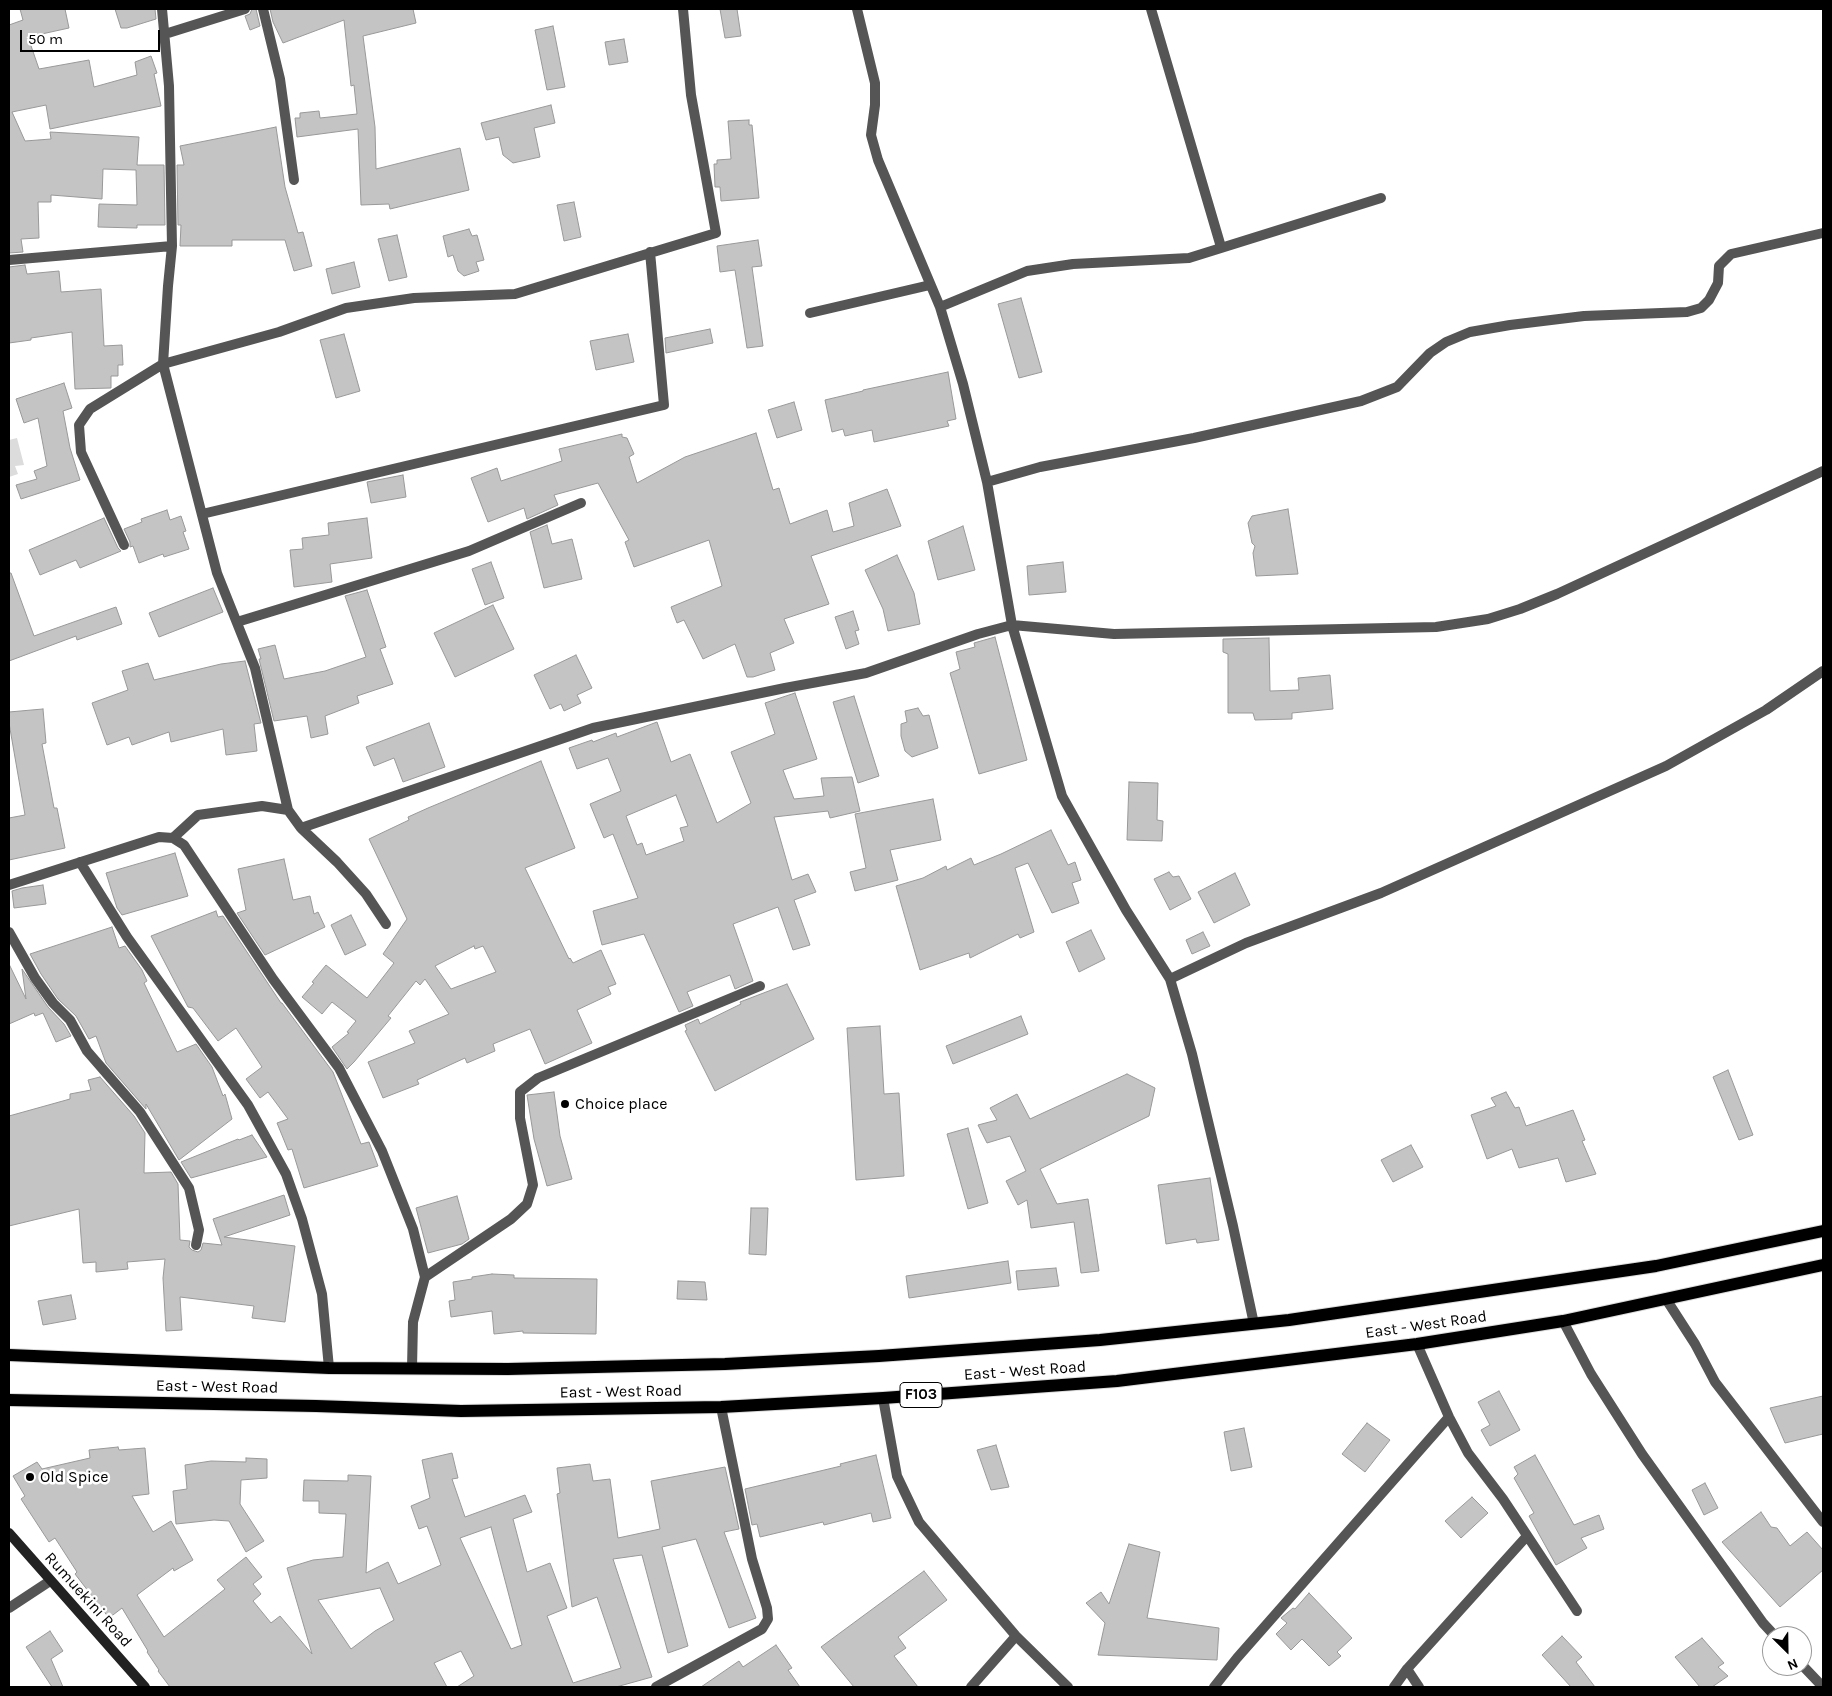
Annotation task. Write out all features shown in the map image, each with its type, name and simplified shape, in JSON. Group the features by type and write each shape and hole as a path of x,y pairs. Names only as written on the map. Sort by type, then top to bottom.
{"main road":[{"name":"East - West Road","path":"9,1354 329,1368 518,1369 725,1364 879,1356 1100,1340 1254,1324 1413,1303 1656,1266 1823,1231"},
{"name":"East - West Road","path":"9,1400 461,1411 721,1407 883,1398 1117,1380 1417,1344 1563,1321 1823,1264"}],"street":[{"path":"162,9 169,86 172,246 163,364 217,573 255,668 288,810 301,828 366,894 386,924"},
{"path":"165,34 245,9"},
{"path":"263,9 280,79 294,180"},
{"path":"124,544 81,452 79,425 90,409 163,364 279,332 346,308 414,298 515,294 716,233 690,95 683,9"},
{"path":"857,9 874,83 875,105 871,135 878,160 940,307 975,425 988,482 1012,625 1062,796 1126,910 1170,979 1192,1054 1254,1324"},
{"path":"1151,9 1221,247"},
{"path":"940,307 1027,271 1073,264 1189,258 1381,198"},
{"path":"988,482 1040,467 1194,438 1362,401 1396,387 1430,353 1446,342 1470,332 1584,316 1687,312 1701,308 1709,300 1718,283 1719,266 1731,254 1823,233"},
{"path":"9,260 172,246"},
{"path":"202,514 664,405 650,252"},
{"path":"810,313 930,285"},
{"path":"301,828 593,728 866,673 978,634 1012,625 1114,634 1436,627 1488,619 1520,610 1557,594 1823,471"},
{"path":"237,622 469,551 581,503"},
{"path":"1170,979 1246,942 1381,893 1666,766 1766,710 1823,671"},
{"path":"173,838 198,815 262,806 288,810"},
{"path":"9,885 159,837 173,838 184,845 273,979 339,1068 382,1151 413,1229 425,1277 413,1322 412,1368"},
{"path":"80,862 126,936 248,1105 286,1174 302,1219 322,1294 329,1368"},
{"path":"9,932 35,978 53,1003 70,1020 87,1051 140,1112 190,1188 200,1230 196,1244"},
{"path":"425,1277 511,1219 527,1204 533,1185 520,1118 520,1092 538,1078 760,986"},
{"path":"1666,1298 1695,1344 1715,1382 1823,1522"},
{"path":"1563,1321 1591,1374 1642,1454 1766,1626"},
{"path":"1417,1344 1449,1417 1468,1452 1503,1499 1577,1611"},
{"path":"883,1398 897,1476 919,1522 1016,1636 1068,1687"},
{"path":"656,1687 762,1629 768,1619 767,1608 752,1559 721,1407"},
{"path":"1214,1687 1237,1658 1449,1417"},
{"name":"Rumuekini Road","path":"9,1533 145,1687"},
{"path":"1394,1687 1407,1669 1527,1536"},
{"path":"9,1608 50,1581"},
{"path":"971,1687 1016,1636"},
{"path":"1407,1669 1419,1687"},
{"path":"1812,1675 1823,1687"}],"shaded area":[{"path":"17,438 24,465 15,466 18,474 9,477 9,440"}],"building":[{"path":"20,9 65,9 69,28 28,37 39,69 89,60 94,87 137,75 135,62 151,56 157,73 154,74 161,106 50,129 46,105 12,112 25,141 51,139 50,132 139,137 137,165 164,165 165,225 137,225 137,228 98,227 99,204 137,205 136,170 103,169 102,199 51,195 51,202 38,202 39,238 21,239 23,252 9,253 9,25 23,20"},
{"path":"115,9 155,9 156,19 121,28"},
{"path":"252,9 256,9 260,26 250,30 245,16 250,14"},
{"path":"270,9 413,9 416,23 363,36 375,127 376,169 460,148 469,190 390,209 389,204 361,205 358,129 297,137 295,118 300,118 300,113 319,111 320,118 357,114 354,85 351,86 344,20 283,43 273,22"},
{"path":"720,9 737,9 741,36 725,38"},
{"path":"553,26 565,87 547,90 535,30"},
{"path":"624,39 628,62 609,65 605,42"},
{"path":"551,105 555,123 534,128 540,157 513,163 503,155 499,137 486,140 481,123"},
{"path":"749,120 749,125 752,125 759,198 721,201 720,187 715,187 714,164 717,164 717,160 731,159 728,121"},
{"path":"276,127 285,187 298,233 303,232 312,266 294,271 285,240 232,240 232,246 180,246 181,225 178,225 177,165 184,165 180,146"},
{"path":"574,202 581,237 564,241 557,205"},
{"path":"469,229 472,236 477,235 484,260 476,262 479,271 464,276 458,271 453,255 448,257 443,236"},
{"path":"397,235 407,277 389,281 378,239"},
{"path":"758,240 762,266 752,267 763,346 747,348 735,270 720,272 717,246"},
{"path":"354,262 360,287 332,294 326,269"},
{"path":"25,265 27,274 59,271 61,292 101,289 104,346 122,345 123,365 118,365 118,376 111,376 111,388 75,389 72,332 9,343 9,267"},
{"path":"1021,298 1042,372 1019,378 998,304"},
{"path":"710,329 713,343 666,353 665,338"},
{"path":"344,334 360,391 336,398 320,340"},
{"path":"628,334 634,362 596,370 590,341"},
{"path":"948,372 956,419 947,421 949,426 874,442 872,430 845,436 843,429 832,432 825,400"},
{"path":"64,383 72,408 63,411 70,448 80,480 21,499 16,485 37,479 34,471 47,466 38,418 24,423 16,399"},
{"path":"794,402 802,430 777,438 768,410"},
{"path":"756,433 773,490 779,488 790,524 827,510 833,532 854,526 849,503 887,489 901,526 811,556 829,604 784,619 794,643 770,653 775,670 753,677 747,677 735,644 703,659 684,620 677,623 671,607 722,586 709,540 634,567 625,542 629,540 598,483 554,495 558,505 527,519 524,508 488,522 471,478 497,468 501,481 562,461 559,449 622,434 622,437 627,438 634,454 629,457 637,483 685,457"},
{"path":"403,475 406,497 371,503 367,482"},
{"path":"1288,509 1298,574 1256,576 1253,553 1255,546 1252,543 1248,523 1252,516"},
{"path":"167,510 170,520 181,516 186,531 183,532 189,549 164,557 163,554 139,563 133,546 130,547 130,542 124,529 142,522 141,519"},
{"path":"104,518 121,551 80,568 76,560 40,575 29,550"},
{"path":"367,518 372,558 330,564 332,582 294,587 290,550 303,549 302,538 329,535 328,523"},
{"path":"547,525 552,544 572,539 582,579 544,588 530,532"},
{"path":"963,526 975,570 938,580 928,541"},
{"path":"897,555 914,593 920,624 888,631 883,609 865,570"},
{"path":"491,562 504,598 485,605 472,569"},
{"path":"1063,562 1066,592 1029,595 1027,566"},
{"path":"9,573 11,573 34,636 116,607 122,624 77,640 76,636 9,661"},
{"path":"213,588 223,612 159,637 149,613"},
{"path":"367,590 386,647 380,649 393,684 357,696 359,703 325,716 328,734 311,738 307,716 274,721 258,649 275,645 284,679 325,671 366,657 345,596"},
{"path":"493,605 514,649 455,677 434,633"},
{"path":"853,611 859,630 855,631 859,644 846,649 835,617"},
{"path":"995,637 1027,760 979,774 950,673 960,669 956,652 975,647 974,643"},
{"path":"1269,638 1270,691 1299,690 1298,678 1330,675 1333,709 1292,713 1292,719 1255,720 1253,713 1228,713 1228,654 1223,652 1223,639"},
{"path":"576,655 592,688 577,695 581,703 564,711 561,704 550,709 534,675"},
{"path":"245,661 261,723 254,724 257,751 226,755 223,729 171,742 169,732 132,745 129,737 107,745 92,703 128,690 122,671 148,663 154,680 221,664"},
{"path":"795,693 817,759 783,770 794,799 824,796 821,778 852,777 860,811 830,818 828,811 774,817 792,880 808,874 816,892 794,900 810,945 793,950 778,907 733,924 753,981 735,989 730,975 687,992 693,1006 679,1012 644,934 602,945 593,911 638,898 613,834 604,838 590,804 621,791 608,758 577,769 569,748 592,740 593,742 616,733 617,737 657,722 671,762 690,754 717,823 751,803 731,752 775,734 765,703","holes":["676,795 688,826 680,828 684,841 646,855 642,843 637,845 626,816"]},
{"path":"854,696 879,776 858,783 833,702"},
{"path":"918,708 923,716 929,715 938,748 912,757 905,751 901,736 901,724 907,722 905,711"},
{"path":"43,709 46,743 42,744 54,808 57,808 65,848 9,860 9,818 25,815 9,723 9,712"},
{"path":"429,723 445,767 403,782 394,758 374,766 366,747"},
{"path":"541,761 575,848 525,868 569,959 573,963 601,950 616,984 608,987 611,994 577,1010 592,1043 545,1064 530,1029 493,1044 495,1051 467,1063 465,1058 417,1080 419,1084 383,1098 368,1062 415,1043 409,1031 449,1014 425,979 420,985 416,981 388,1016 391,1018 347,1069 332,1047 349,1033 347,1032 356,1021 332,1002 322,1014 302,997 326,965 367,998 394,963 383,954 407,919 369,839 409,820 408,817","holes":["474,946 475,949 483,946 496,972 451,989 435,966"]},
{"path":"1129,782 1158,783 1157,820 1163,821 1162,841 1127,840"},
{"path":"933,799 941,840 890,850 898,880 855,891 850,872 866,868 855,814"},
{"path":"1051,830 1068,865 1075,862 1081,880 1072,883 1079,903 1052,913 1028,863 1015,868 1034,932 1020,938 1018,934 970,958 969,953 920,970 896,886 923,878 946,866 947,870 971,858 974,865"},
{"path":"175,853 188,896 122,915 117,908 106,873"},
{"path":"284,859 293,900 310,896 314,914 318,912 325,927 265,955 237,913 246,910 238,869"},
{"path":"1169,872 1173,877 1179,876 1191,899 1170,910 1154,879"},
{"path":"1235,873 1250,905 1214,923 1198,892"},
{"path":"43,885 46,904 14,908 12,891"},
{"path":"216,911 218,917 223,916 281,1003 333,1072 361,1144 369,1142 378,1166 304,1188 292,1149 288,1150 277,1123 288,1119 268,1092 260,1098 246,1079 262,1067 236,1028 218,1041 193,1008 188,1007 151,936"},
{"path":"351,915 366,945 345,955 331,925"},
{"path":"112,927 119,948 125,946 142,970 147,981 144,983 177,1052 196,1044 212,1067 223,1096 225,1094 232,1119 179,1160 146,1104 146,1109 106,1063 96,1036 89,1039 76,1016 58,999 30,954"},
{"path":"1091,930 1105,959 1079,972 1066,942"},
{"path":"1203,932 1210,946 1192,954 1186,940"},
{"path":"9,964 26,999 22,969 71,1036 56,1042 43,1013 35,1016 34,1013 9,1024"},
{"path":"787,984 814,1039 715,1091 685,1031 687,1030 685,1025 698,1019 700,1024 741,1004 740,1002"},
{"path":"1021,1016 1028,1034 953,1064 946,1046"},
{"path":"880,1026 884,1094 899,1093 904,1176 856,1180 847,1028"},
{"path":"1728,1070 1753,1135 1739,1140 1713,1077"},
{"path":"1127,1074 1155,1088 1149,1116 1040,1169 1057,1204 1088,1199 1099,1271 1081,1273 1074,1222 1031,1228 1027,1200 1018,1205 1006,1181 1026,1171 1010,1136 987,1143 978,1125 997,1120 990,1108 1017,1094 1030,1119"},
{"path":"100,1077 134,1116 145,1133 144,1173 171,1172 178,1184 180,1240 190,1241 189,1247 192,1250 198,1252 201,1250 203,1243 222,1245 213,1219 284,1195 290,1215 224,1237 295,1246 285,1322 252,1318 254,1306 180,1297 182,1330 166,1331 163,1278 165,1259 127,1262 128,1269 96,1272 96,1262 83,1263 79,1209 9,1226 9,1116 70,1099 70,1094 91,1090 88,1080"},
{"path":"554,1092 560,1136 572,1179 547,1186 534,1139 527,1095"},
{"path":"1506,1092 1515,1108 1519,1107 1526,1126 1573,1110 1585,1140 1582,1141 1596,1174 1566,1182 1558,1158 1519,1168 1512,1149 1487,1159 1471,1115 1496,1106 1491,1098"},
{"path":"968,1128 988,1203 968,1209 947,1134"},
{"path":"252,1135 267,1157 191,1178 181,1162 238,1139"},
{"path":"1411,1145 1423,1167 1393,1182 1381,1160"},
{"path":"1210,1178 1219,1240 1197,1243 1196,1239 1166,1244 1158,1185"},
{"path":"457,1196 469,1239 462,1244 428,1253 416,1208"},
{"path":"751,1208 768,1208 766,1255 749,1254"},
{"path":"1008,1261 1011,1283 909,1298 906,1276"},
{"path":"1056,1268 1059,1286 1018,1290 1016,1271"},
{"path":"492,1274 514,1275 514,1278 597,1279 596,1334 523,1333 523,1331 494,1334 492,1311 451,1317 449,1301 455,1300 453,1282"},
{"path":"678,1281 705,1282 707,1300 677,1299"},
{"path":"71,1295 76,1319 43,1325 38,1301"},
{"path":"1499,1391 1520,1430 1490,1446 1481,1430 1490,1425 1478,1402"},
{"path":"1823,1396 1823,1434 1785,1443 1770,1408"},
{"path":"1367,1423 1390,1440 1365,1472 1342,1454"},
{"path":"1244,1428 1252,1467 1231,1471 1224,1432"},
{"path":"996,1445 1009,1487 991,1490 977,1450"},
{"path":"118,1447 119,1450 145,1448 149,1494 132,1496 153,1532 171,1521 193,1560 174,1571 173,1568 137,1595 164,1637 225,1589 217,1580 246,1557 262,1577 253,1584 261,1594 253,1601 271,1623 280,1616 312,1654 287,1568 313,1560 343,1557 346,1514 319,1513 319,1501 303,1501 304,1480 348,1481 348,1475 371,1476 366,1573 388,1562 398,1584 441,1565 427,1526 419,1529 411,1506 430,1498 422,1460 452,1453 458,1478 452,1479 465,1517 525,1495 532,1512 513,1519 527,1572 550,1563 567,1608 547,1616 573,1683 621,1668 597,1597 572,1607 557,1494 560,1493 557,1468 590,1464 593,1481 610,1479 618,1538 660,1529 651,1481 725,1467 739,1529 724,1532 756,1618 729,1628 696,1539 662,1547 688,1646 668,1653 642,1555 613,1559 652,1677 616,1687 457,1687 474,1676 461,1651 434,1663 447,1687 170,1687 158,1671 122,1608 109,1618 75,1574 77,1572 55,1538 49,1542 21,1499 25,1496 13,1476 37,1462 42,1469 90,1458 89,1450","holes":["491,1527 522,1645 511,1649 460,1538","380,1588 394,1620 375,1631 351,1649 318,1600"]},
{"path":"876,1455 891,1518 873,1522 871,1513 824,1525 823,1522 760,1537 757,1524 752,1525 745,1489 841,1466 840,1464"},
{"path":"1535,1455 1574,1525 1599,1515 1604,1529 1581,1538 1587,1548 1556,1565 1529,1516 1534,1513 1514,1478 1518,1474 1514,1467"},
{"path":"246,1458 267,1459 267,1478 241,1480 240,1504 264,1541 246,1552 229,1521 214,1520 176,1524 173,1491 187,1489 185,1465 211,1461 246,1462"},
{"path":"1705,1483 1718,1508 1704,1515 1692,1490"},
{"path":"1472,1497 1488,1513 1461,1538 1445,1521"},
{"path":"1761,1512 1771,1527 1777,1528 1790,1546 1807,1532 1823,1550 1823,1570 1780,1607 1722,1542"},
{"path":"1129,1544 1160,1552 1147,1618 1219,1628 1217,1660 1098,1655 1105,1623 1086,1603 1101,1592 1109,1604"},
{"path":"924,1571 947,1600 898,1637 906,1648 894,1656 918,1687 854,1687 821,1647"},
{"path":"1309,1593 1352,1638 1337,1652 1341,1656 1329,1666 1302,1639 1291,1650 1276,1634 1287,1623 1281,1618 1293,1608 1295,1609"},
{"path":"50,1631 63,1651 51,1659 63,1687 52,1687 26,1647"},
{"path":"1562,1636 1582,1657 1576,1662 1595,1687 1571,1687 1542,1655"},
{"path":"1702,1638 1724,1663 1718,1667 1728,1676 1712,1687 1700,1687 1675,1657"},
{"path":"776,1645 792,1668 788,1670 800,1687 701,1687 739,1661 743,1667"}],"place":[{"name":"Choice place","path":"565,1104"},
{"name":"Old Spice","path":"30,1477"}]}
